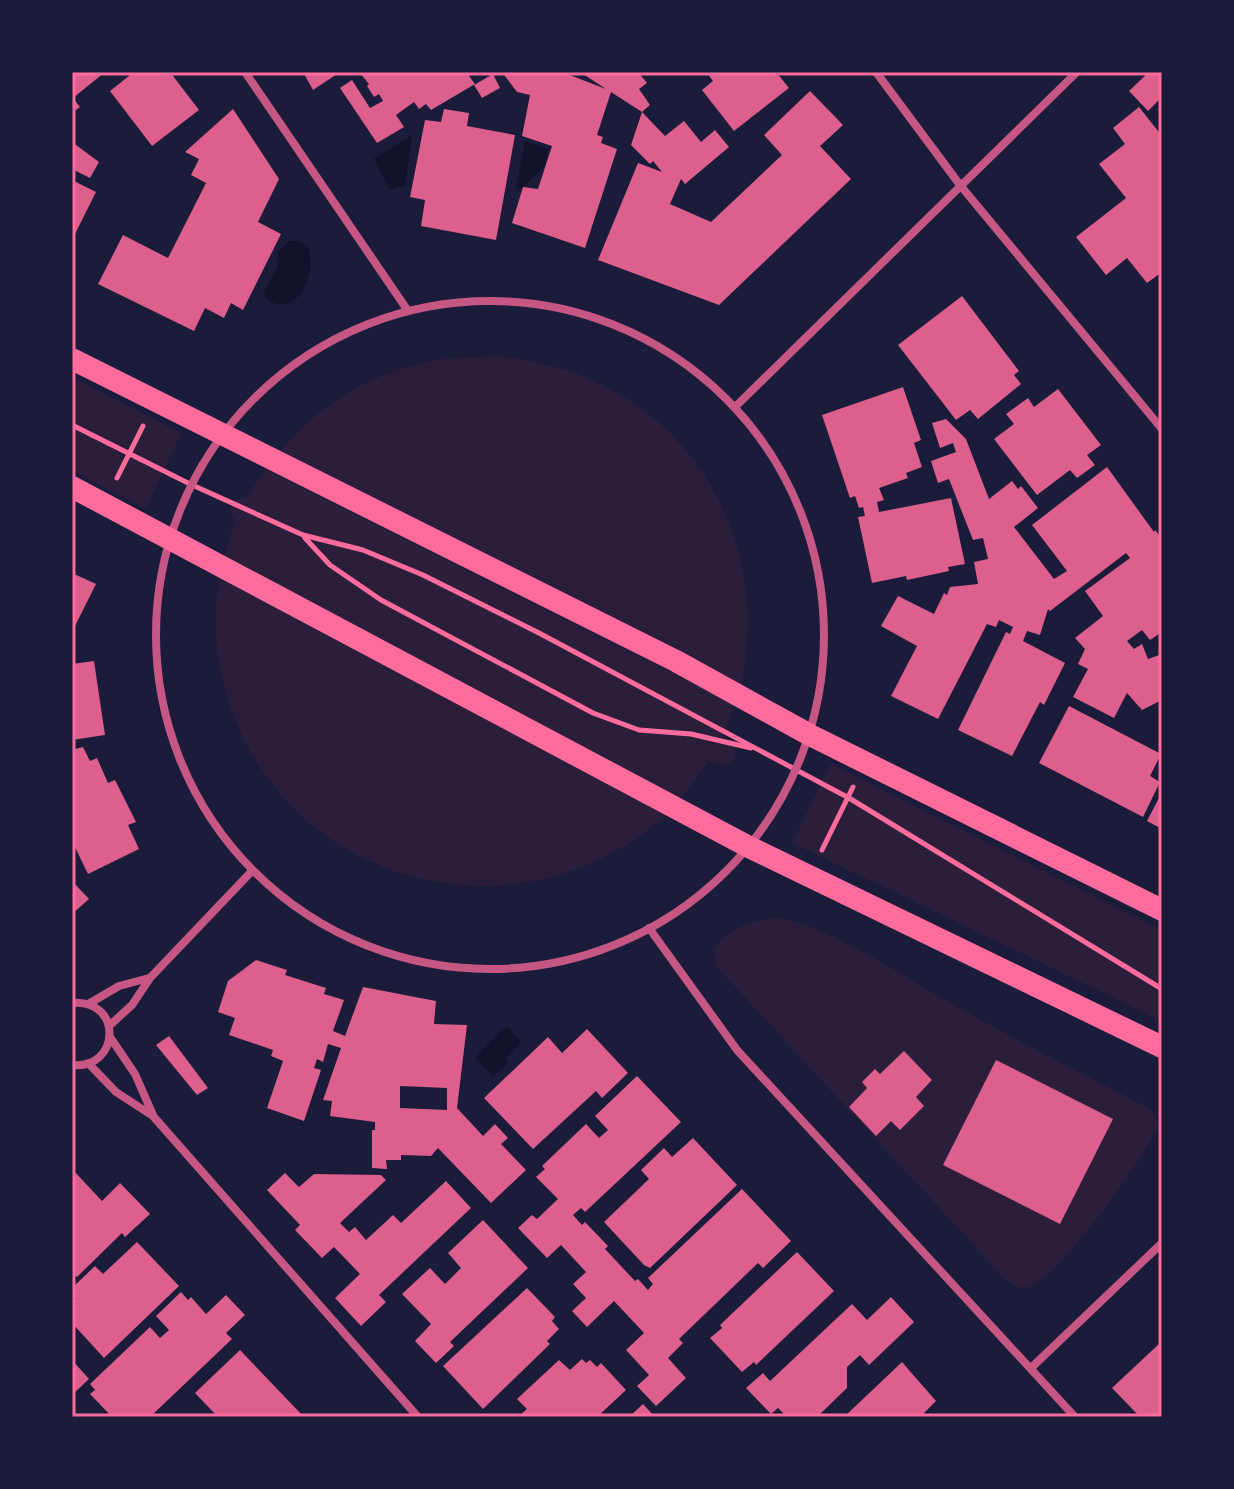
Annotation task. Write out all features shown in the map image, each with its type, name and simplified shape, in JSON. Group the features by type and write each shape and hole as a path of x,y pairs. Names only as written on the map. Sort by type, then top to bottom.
{"highway":[{"path":"72,359 676,661 810,735 1162,910"},
{"path":"72,487 749,847 1162,1047"}],"street":[{"path":"245,72 408,311"},
{"path":"876,72 960,185 1162,429"},
{"path":"735,407 1077,72"},
{"path":"480,301 550,306 619,326 681,361 735,407 778,463 808,527 824,595 824,666 810,735 796,771 749,847 719,878 686,906 649,928 588,954 525,967 459,967 395,955 334,930 251,872 201,804 177,754 161,701 155,646 157,591 169,537 190,484 221,435 273,379 337,337 408,311 480,301"},
{"path":"109,1026 132,1005 150,978 251,872"},
{"path":"649,928 737,1050 1075,1417"},
{"path":"72,1003 90,1003 119,986 150,978"},
{"path":"72,1065 89,1064 107,1049 109,1026 99,1009 90,1003"},
{"path":"110,1037 135,1074 153,1116"},
{"path":"89,1064 116,1092 153,1116 418,1417"},
{"path":"1031,1368 1162,1243"}],"path":[{"path":"105,504 155,402"},
{"path":"72,425 190,484 303,535 363,550 423,575 539,633 849,798 1162,989"},
{"path":"303,535 330,565 381,600 593,713 639,730 691,734 760,750"},
{"path":"808,875 865,762"}],"shaded area":[{"path":"412,135 405,186 390,190 374,159"},
{"path":"525,141 548,149 544,167 521,189 516,188"},
{"path":"289,241 300,241 308,247 308,280 296,298 277,304 266,299 264,291 277,268 277,252"},
{"path":"498,356 544,364 587,378 636,405 677,440 709,481 731,529 745,579 748,632 740,685 722,737 735,746 733,762 723,766 709,761 658,822 600,859 547,878 493,886 439,882 387,868 338,844 294,809 258,764 231,709 217,649 216,609 235,520 232,504 248,497 264,471 304,426 327,407 378,377 436,360"},
{"path":"72,377 181,433 146,509 72,471"},
{"path":"831,764 1162,930 1162,1021 792,843"},
{"path":"775,918 794,921 839,939 951,1003 1151,1109 1158,1126 1136,1164 1077,1244 1038,1282 1024,1288 1004,1277 715,965 714,954 724,937 743,926"},
{"path":"505,1028 509,1028 521,1042 505,1058 508,1063 493,1077 475,1057"}],"building":[{"path":"72,72 105,72 73,98 80,107 72,113"},
{"path":"134,72 170,72 199,110 152,146 110,91"},
{"path":"303,72 340,72 313,90"},
{"path":"359,72 474,72 469,76 475,84 431,110 426,104 419,109 414,102 396,115 404,127 377,143 340,88 352,80 370,108 383,101 379,94 374,97 367,86 369,84"},
{"path":"502,72 562,72 606,89 580,72 638,72 647,83 639,89 650,105 642,112 611,92 597,135 603,137 601,143 617,149 585,248 512,223 523,187 538,189 552,146 522,136 530,95 517,92"},
{"path":"706,72 776,72 789,88 734,131 702,90 713,81"},
{"path":"1149,72 1158,72 1162,76 1162,97 1148,111 1129,91"},
{"path":"493,74 500,88 482,98 474,85"},
{"path":"810,91 843,125 820,146 851,179 719,305 598,260 638,163 662,172 631,145 642,112 665,136 684,121 701,142 715,130 729,147 685,184 681,179 670,204 711,222 782,155 764,135"},
{"path":"1139,107 1162,136 1162,272 1147,283 1127,258 1106,275 1076,237 1126,198 1099,164 1125,144 1113,128"},
{"path":"233,109 279,179 258,222 281,234 243,310 231,303 224,318 205,308 194,331 98,284 123,235 168,258 206,183 191,175 199,159 185,152"},
{"path":"444,109 469,113 467,126 515,135 496,240 421,226 425,200 410,197 425,120 441,122"},
{"path":"72,142 99,162 90,178 72,169"},
{"path":"72,180 96,192 72,240"},
{"path":"962,296 1019,371 1014,375 1021,384 978,419 970,410 956,420 898,345"},
{"path":"903,387 921,440 914,443 922,467 906,473 908,478 879,488 884,500 877,502 879,512 951,498 965,564 948,567 949,571 907,580 906,576 872,583 858,517 865,516 863,507 859,508 855,496 850,498 822,415"},
{"path":"1058,389 1101,445 1087,455 1095,465 1077,478 1070,470 1037,495 994,439 1014,424 1006,414 1028,398 1034,407"},
{"path":"946,419 966,439 989,499 1012,481 1018,489 1021,486 1038,508 1014,527 1054,579 1067,571 1032,525 1107,467 1162,539 1162,632 1150,640 1142,630 1127,641 1134,649 1142,644 1148,659 1162,654 1162,700 1142,710 1127,693 1114,718 1073,697 1088,669 1078,664 1085,649 1075,638 1103,616 1085,591 1130,558 1126,553 1050,611 1048,609 1040,635 1027,631 1023,641 1065,663 1044,705 1040,702 1012,756 958,730 1006,632 1010,634 1013,627 999,620 996,627 987,624 938,719 891,696 917,646 881,626 898,596 934,614 950,587 978,584 974,562 988,559 983,538 973,540 949,479 938,483 931,461 956,452 953,443 940,448 932,423"},
{"path":"72,573 96,584 72,632"},
{"path":"94,661 105,735 72,740 72,664"},
{"path":"1069,706 1161,754 1150,776 1160,782 1143,817 1039,763"},
{"path":"83,747 90,761 97,758 108,783 115,780 136,822 128,825 139,849 88,874 72,841 72,750"},
{"path":"1162,792 1162,829 1147,821"},
{"path":"72,881 89,899 72,914"},
{"path":"256,960 287,970 285,975 326,988 324,994 344,1000 333,1031 345,1036 363,987 436,1001 434,1024 467,1025 457,1108 483,1136 495,1124 508,1138 501,1144 526,1170 491,1203 438,1148 431,1156 401,1155 401,1160 386,1160 387,1169 372,1168 372,1130 375,1130 375,1122 330,1116 332,1101 323,1100 341,1048 328,1044 323,1062 317,1059 314,1068 321,1070 304,1121 267,1108 283,1061 271,1056 273,1050 229,1035 235,1018 218,1012 228,981","holes":["400,1086 447,1088 447,1110 400,1108"]},
{"path":"587,1029 628,1073 602,1098 596,1091 533,1149 484,1098 548,1037 562,1053"},
{"path":"169,1036 208,1088 197,1095 156,1045"},
{"path":"904,1051 932,1080 916,1097 924,1106 900,1130 891,1121 876,1136 849,1107 867,1088 862,1082 875,1069 880,1074"},
{"path":"996,1060 1113,1119 1060,1224 943,1165"},
{"path":"637,1076 681,1122 585,1212 581,1208 573,1215 582,1225 585,1222 608,1246 605,1249 635,1281 638,1279 648,1290 653,1284 648,1278 742,1189 791,1241 763,1268 758,1263 679,1339 683,1343 668,1358 686,1378 656,1406 637,1386 649,1375 626,1350 644,1333 614,1301 587,1327 572,1311 586,1298 573,1284 586,1272 561,1245 547,1258 518,1228 532,1215 537,1219 558,1199 536,1177 545,1169 542,1166 586,1124 599,1138 608,1130 595,1116"},
{"path":"693,1138 737,1185 650,1268 604,1222 649,1179 641,1170 664,1148 672,1157"},
{"path":"72,1169 102,1201 120,1183 150,1214 125,1237 122,1233 77,1277 72,1272"},
{"path":"285,1173 299,1187 314,1174 381,1175 386,1180 340,1223 349,1232 355,1227 366,1240 393,1215 401,1223 446,1181 471,1208 379,1295 386,1302 361,1326 335,1298 360,1274 334,1247 322,1258 295,1230 300,1225 267,1190"},
{"path":"483,1220 528,1268 450,1342 454,1346 436,1363 415,1341 431,1324 402,1294 430,1268 445,1284 461,1268 448,1253"},
{"path":"137,1242 179,1286 104,1358 72,1323 72,1302 76,1299 72,1288 95,1266 103,1274"},
{"path":"797,1252 834,1291 756,1365 754,1362 742,1372 710,1338"},
{"path":"527,1288 555,1317 552,1321 559,1329 547,1341 550,1344 483,1409 443,1366"},
{"path":"181,1292 188,1300 191,1297 206,1314 226,1295 245,1315 226,1333 232,1339 150,1417 112,1417 90,1394 95,1390 90,1384 150,1327 160,1338 169,1330 156,1316"},
{"path":"891,1297 914,1322 869,1365 860,1355 847,1367 847,1388 817,1417 787,1417 778,1408 771,1414 746,1388 763,1373 770,1381 852,1304 867,1320"},
{"path":"1160,1343 1162,1417 1140,1417 1112,1388"},
{"path":"240,1350 304,1417 218,1417 195,1393"},
{"path":"582,1359 586,1363 590,1360 597,1367 601,1363 626,1390 597,1417 518,1417 527,1409 517,1399 559,1360 570,1370"},
{"path":"72,1360 89,1379 72,1395"},
{"path":"902,1362 936,1401 920,1417 844,1417"},
{"path":"643,1404 655,1417 629,1417"}]}
